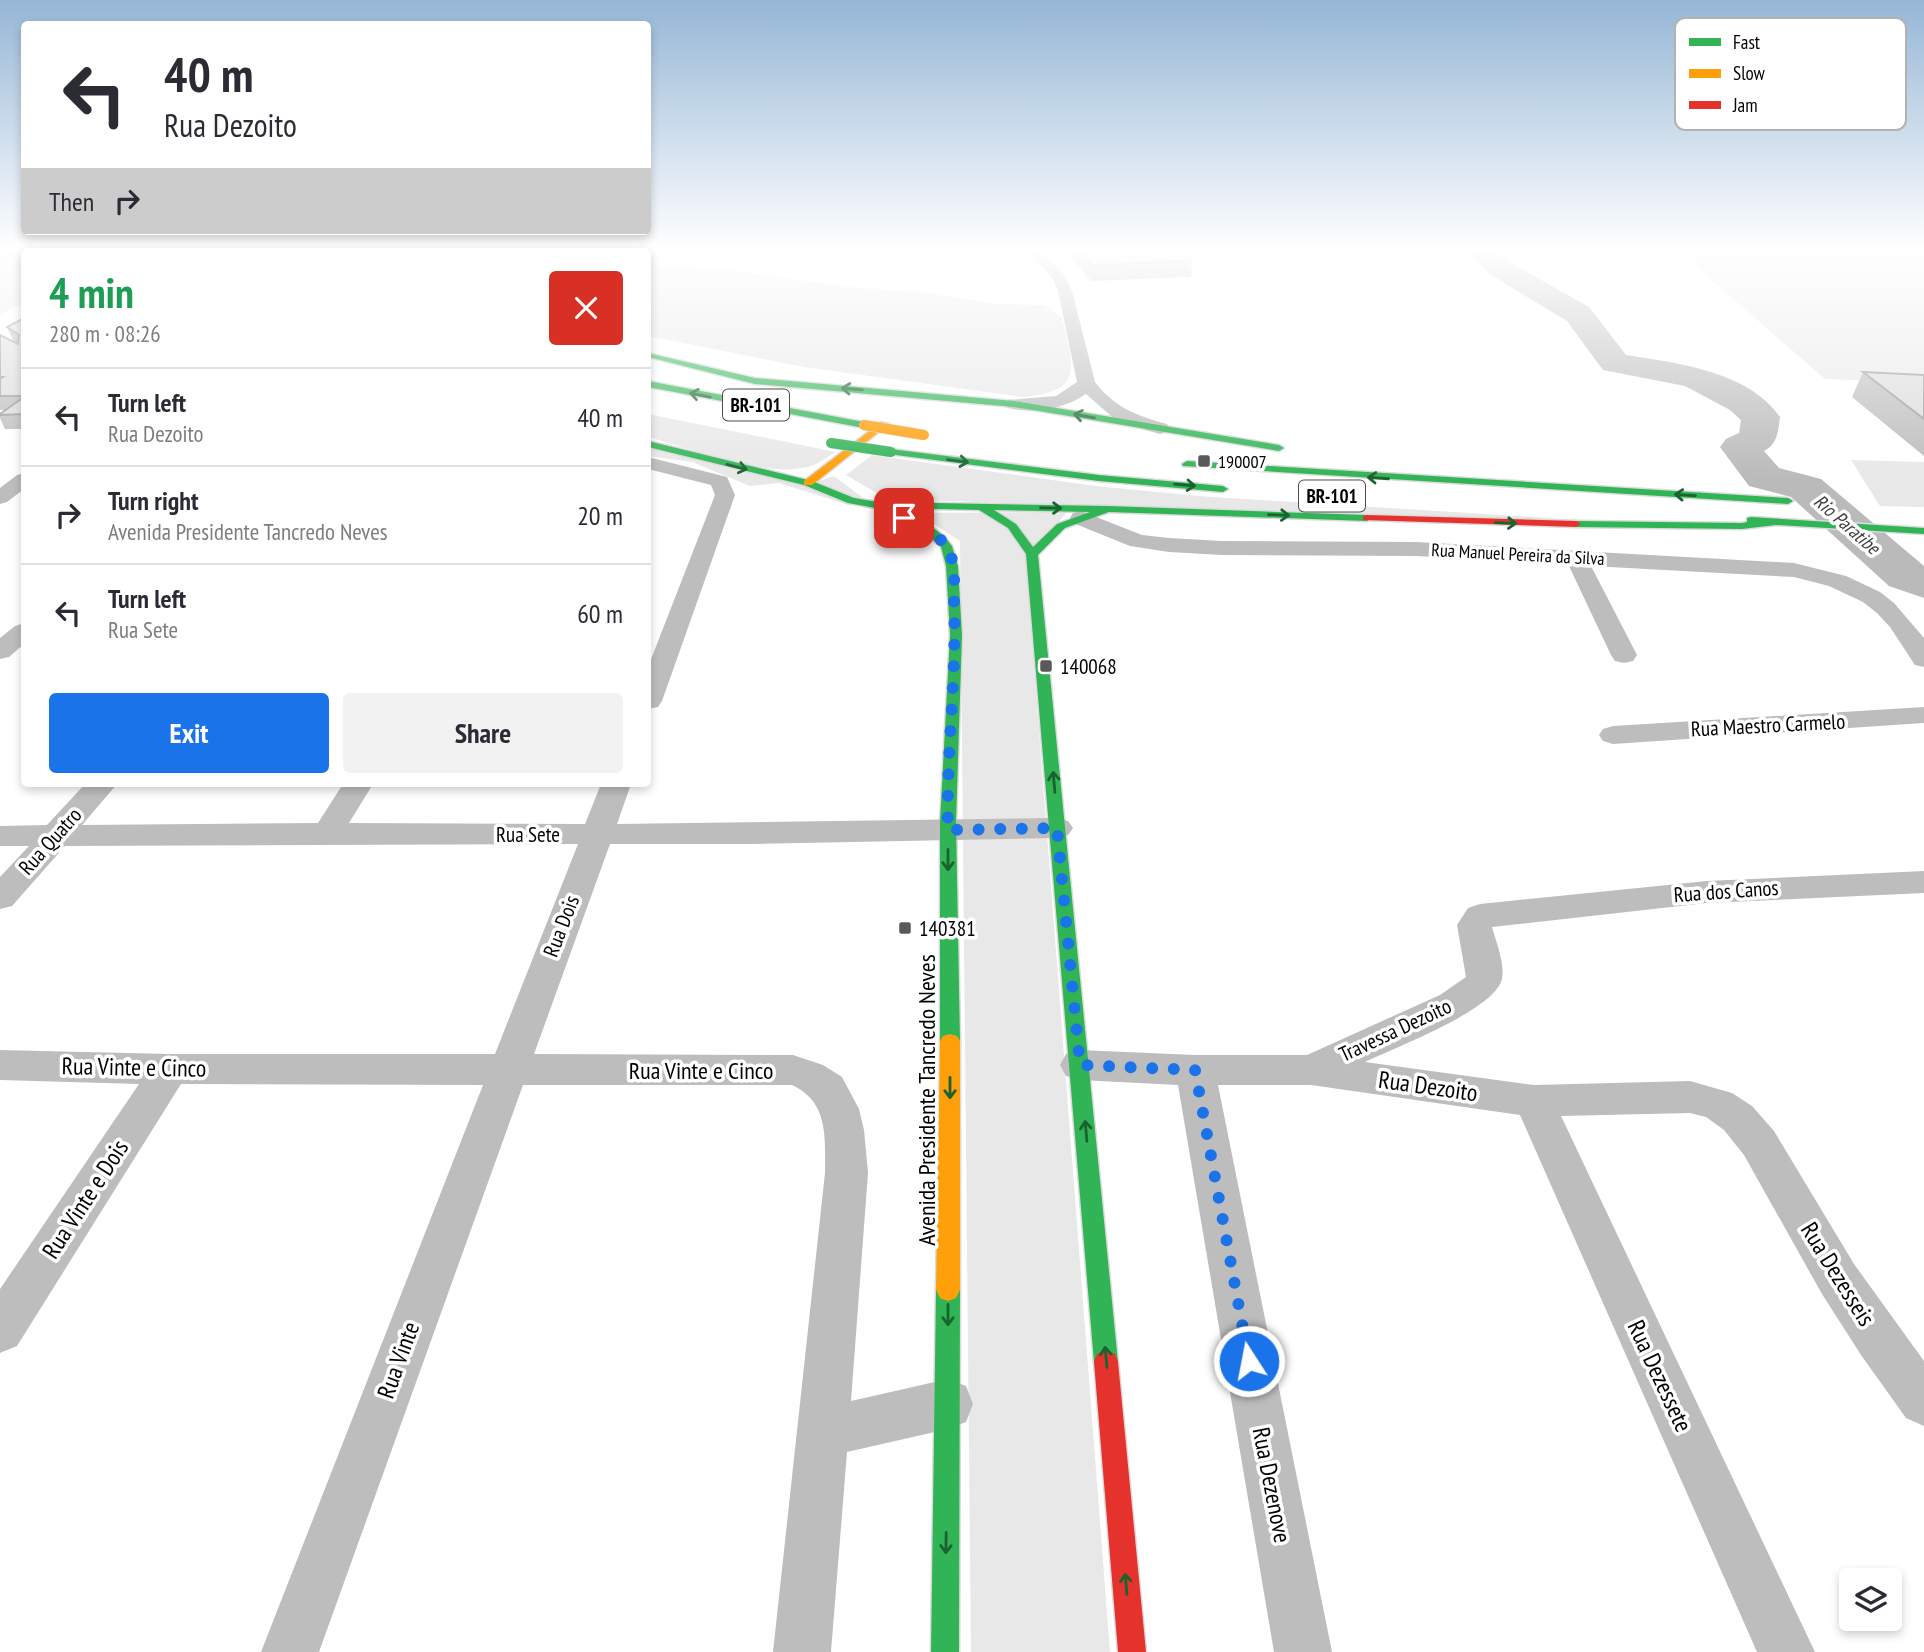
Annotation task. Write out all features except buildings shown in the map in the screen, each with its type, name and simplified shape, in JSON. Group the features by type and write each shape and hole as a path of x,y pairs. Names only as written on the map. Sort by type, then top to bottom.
{"main road":[{"path":"651,356 755,381 1014,404 1299,451"},
{"name":"BR-101","path":"651,385 931,436"},
{"path":"808,483 920,397"},
{"path":"825,441 891,452 1100,478 1236,490"},
{"path":"651,445 808,483 852,501 878,505 983,508 1012,523 1032,554 1132,1652"},
{"path":"1340,457 1544,487"},
{"name":"BR-101","path":"1171,463 1802,502"},
{"name":"Avenida Presidente Tancredo Neves","path":"878,505 929,530 947,548 951,556 956,629 948,830 945,1652"},
{"name":"BR-101","path":"1548,507 1696,514 1774,522 1924,531"},
{"name":"BR-101","path":"983,508 1108,509 1540,524 1742,526 1774,522"},
{"path":"1032,554 1061,526 1108,509"}],"street":[{"path":"1073,325 1086,383 1098,398 1125,418 1175,432"},
{"path":"1014,404 1043,404 1066,399 1078,394 1086,383"},
{"path":"651,464 720,481 725,495 651,693"},
{"path":"0,498 21,481"},
{"name":"Rua Manuel Pereira da Silva","path":"1081,518 1138,541 1169,545 1222,548 1416,548 1756,566 1827,576 1876,599 1896,616 1924,659"},
{"path":"1576,558 1624,655"},
{"path":"0,651 21,634"},
{"name":"Rua Maestro Carmelo","path":"1613,735 1924,715"},
{"name":"Rua Quatro","path":"0,898 99,787"},
{"path":"327,833 356,787"},
{"name":"Rua Dois","path":"507,1069 615,787"},
{"name":"Rua Sete","path":"0,836 327,833 755,834 1057,828"},
{"name":"Rua dos Canos","path":"1529,909 1789,886 1924,882"},
{"name":"Travessa Dezoito","path":"1311,1070 1452,1005 1483,983 1485,971 1474,925 1480,916 1529,909"},
{"name":"Rua Vinte e Cinco","path":"0,1065 170,1069 793,1070 815,1077 828,1086 839,1107 846,1153 824,1432 802,1652"},
{"name":"Rua Dezoito","path":"1080,1065 1195,1070 1311,1070 1534,1101 1690,1097 1718,1104 1738,1118 1759,1143"},
{"name":"Rua Vinte e Dois","path":"0,1330 170,1069"},
{"name":"Rua Vinte","path":"290,1652 507,1069"},
{"name":"Rua Dezenove","path":"1195,1070 1303,1652"},
{"name":"Rua Dezessete","path":"1534,1101 1786,1652"},
{"name":"Rua Dezesseis","path":"1759,1143 1839,1279 1878,1339 1924,1401"},
{"path":"824,1432 948,1404"}],"shaded area":[{"path":"651,325 1064,325 1071,363 1066,382 1058,389 1024,397 804,367 651,337"},
{"path":"1763,325 1924,325 1924,383 1825,379"},
{"path":"651,415 836,452 818,463 790,469 749,465 651,438"},
{"path":"651,447 819,481 834,476 862,497 849,505 779,483 750,486 692,462 651,456"},
{"path":"872,455 1096,486 1198,496 1613,522 887,499 846,475"},
{"path":"1851,460 1924,462 1924,507 1880,506"},
{"path":"1067,512 1026,562 1110,1652 971,1652 960,541 917,513"}],"waterway":[{"name":"Rio Paratibe","path":"1586,325 1615,363 1695,377 1743,402 1761,417 1757,439 1740,447 1764,477 1806,488 1906,576 1924,583"}],"traffic: fast":[{"path":"651,356 755,381 1014,404 1279,448"},
{"path":"651,385 864,425"},
{"path":"831,443 891,452"},
{"path":"651,445 808,483 852,501 878,505 1108,509 1367,518"},
{"path":"891,452 1099,478 1223,489"},
{"path":"1187,464 1788,501"},
{"path":"878,505 933,532 946,546 952,566 956,635 948,822 950,1041"},
{"path":"983,508 1012,526 1032,554 1106,1362"},
{"path":"1032,554 1061,526 1108,509"},
{"path":"1751,520 1924,531"},
{"path":"1576,524 1742,526 1774,522"},
{"path":"945,1652 948,1290"}],"traffic: slow":[{"path":"808,483 884,424"},
{"path":"864,425 924,435"},
{"path":"948,1290 950,1041"}],"traffic: jam":[{"path":"1367,518 1576,524"},
{"path":"1106,1362 1132,1652"}],"place":[{"name":"190007","path":"1204,461"},
{"name":"140068","path":"1046,666"},
{"name":"140381","path":"905,928"}],"route":[{"path":"904,518 938,537 951,556 956,629 948,830 1057,828 1080,1065 1195,1070 1249,1361"}]}
